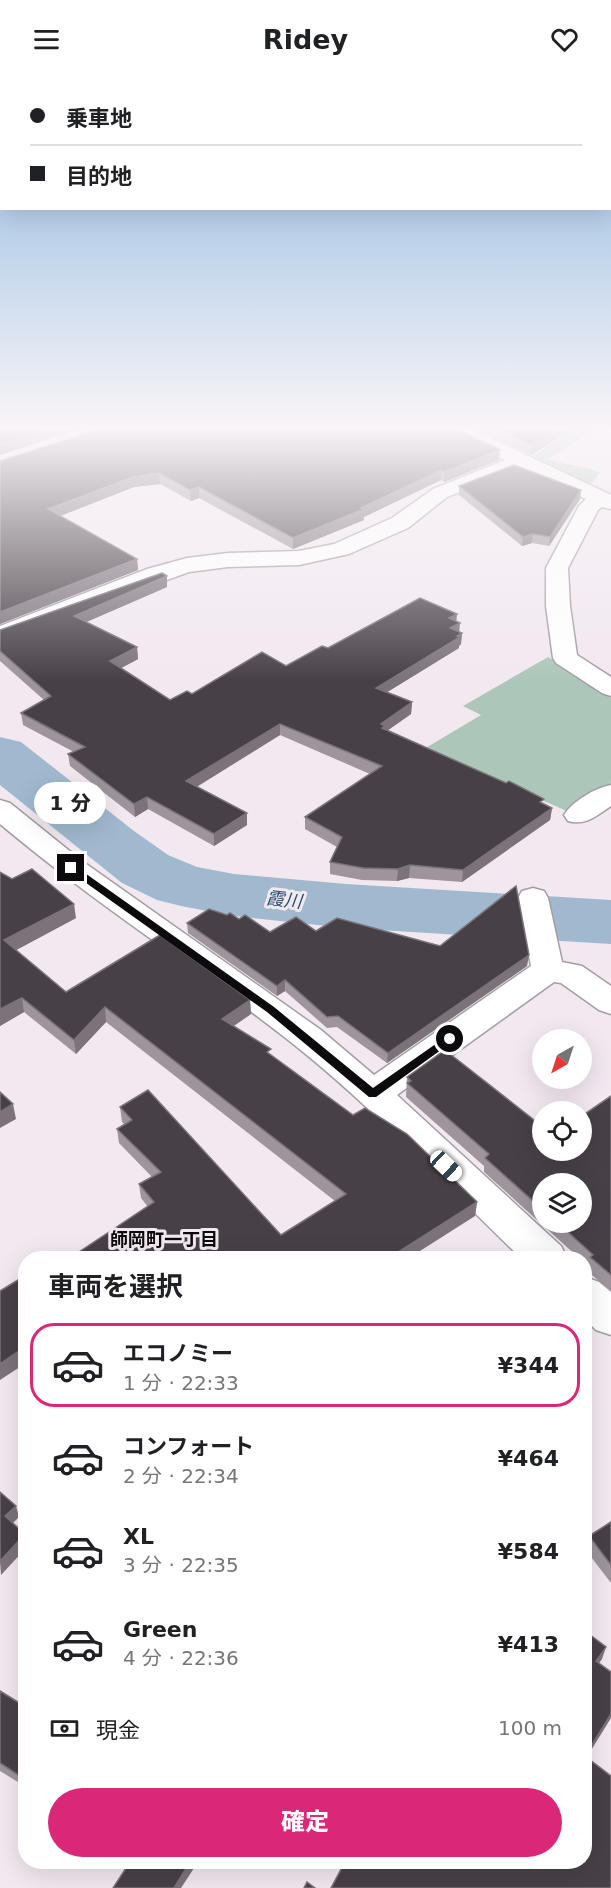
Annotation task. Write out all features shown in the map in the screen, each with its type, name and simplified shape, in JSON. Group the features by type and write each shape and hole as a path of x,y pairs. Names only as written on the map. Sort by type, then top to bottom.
{"street":[{"path":"0,634 155,574 187,565 228,560 299,558 341,549 400,523 415,511"},
{"path":"586,511 557,568 556,581 565,658 611,688"},
{"path":"578,815 611,794"},
{"path":"0,809 132,913 270,1010 373,1094 540,1251"},
{"path":"533,898 543,937 548,970"},
{"path":"373,1094 548,970 570,974 611,1002"},
{"path":"592,1300 611,1317"}],"green space":[{"path":"548,657 611,698 611,785 569,812 424,749 481,715 463,706"}],"building":[{"path":"0,511 52,511 137,559 0,612"},
{"path":"244,511 358,511 293,538"},
{"path":"491,511 567,511 550,537 533,534 523,537"},
{"path":"162,573 167,576 74,616 137,647 110,661 170,700 187,691 192,694 262,652 286,666 322,646 328,648 420,598 457,614 449,618 460,623 450,628 462,633 457,636 460,637 376,688 412,702 381,724 385,726 382,728 506,783 509,781 544,799 540,802 552,808 463,870 410,865 398,869 363,868 330,862 342,837 305,817 382,766 280,724 186,781 247,813 214,834 147,797 134,804 68,754 85,747 21,713 51,696 0,651 0,630"},
{"path":"32,869 74,904 4,940 66,992 160,935 250,1000 222,1019 271,1049 267,1052 353,1115 365,1108 407,1134 477,1202 400,1251 80,1251 154,1202 139,1184 161,1172 117,1129 132,1120 120,1107 148,1090 281,1235 346,1194 105,1007 74,1040 22,998 0,1009 0,872 12,879"},
{"path":"516,886 529,955 388,1053 338,1016 327,1017 285,980 277,986 187,923 209,909 227,915 230,913 239,919 245,915 270,932 296,917 316,931 337,918 440,946"},
{"path":"445,1050 532,1118 532,1161 592,1161 592,1109 611,1096 611,1275 592,1259 592,1251 589,1251 569,1233 592,1233 592,1173 532,1173 532,1200 485,1158 489,1154 407,1083 411,1081 407,1077"},
{"path":"0,1092 13,1104 0,1112"},
{"path":"18,1280 18,1352 0,1364 0,1291"},
{"path":"0,1492 16,1506 5,1516 18,1528 18,1542 0,1561"},
{"path":"611,1522 611,1565 592,1540 592,1534"},
{"path":"592,1636 606,1647 596,1661 611,1672 611,1714 592,1745"},
{"path":"0,1691 18,1702 18,1775 0,1763"},
{"path":"592,1761 611,1776 611,1888 331,1888 341,1869 592,1869"},
{"path":"125,1869 186,1869 174,1888 113,1888"},
{"path":"307,1882 315,1888 304,1888"}],"waterway":[{"name":"霞川","path":"0,755 111,845 145,869 181,885 234,895 346,906 611,922"},
{"path":"553,918 558,937"}],"district":[{"name":"師岡町一丁目","path":"164,1240"}],"route":[{"path":"71,868 309,1039 373,1094 450,1039"}]}
